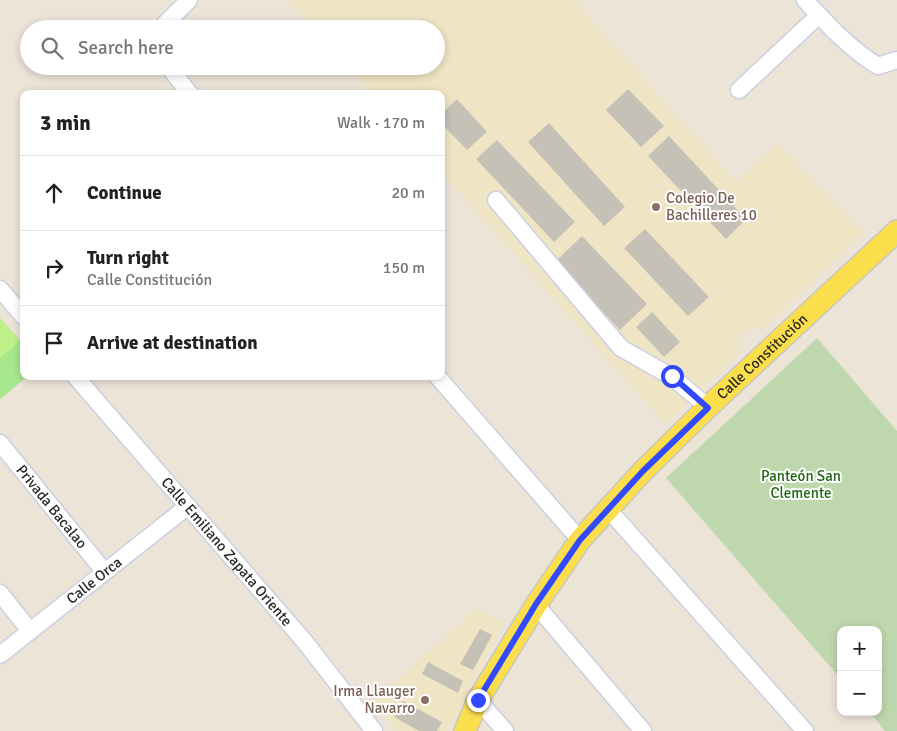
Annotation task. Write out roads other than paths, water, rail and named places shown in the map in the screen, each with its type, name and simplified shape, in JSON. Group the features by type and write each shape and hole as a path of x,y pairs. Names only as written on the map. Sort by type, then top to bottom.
{"main road":[{"name":"Calle Constitución","path":"465,731 478,700 536,604 580,540 643,471 897,231"}],"street":[{"path":"169,20 189,0"},
{"path":"806,0 818,15 864,57 878,66 897,60"},
{"path":"739,90 818,15"},
{"path":"175,75 187,90"},
{"path":"496,200 621,348 672,376 708,408"},
{"path":"0,289 20,312"},
{"name":"Calle Emiliano Zapata Oriente","path":"78,380 305,642 374,731"},
{"path":"440,380 580,540"},
{"name":"Privada Bacalao","path":"0,443 104,571"},
{"name":"Calle Orca","path":"0,655 188,506"},
{"path":"608,509 805,731"},
{"path":"0,593 30,631"},
{"path":"536,604 643,731"},
{"path":"478,700 505,731"}],"place":[{"name":"Colegio De Bachilleres 10","path":"656,207"},
{"name":"Irma Llauger Navarro","path":"425,700"}],"park label":[{"name":"Panteón San Clemente","path":"801,484"}]}
